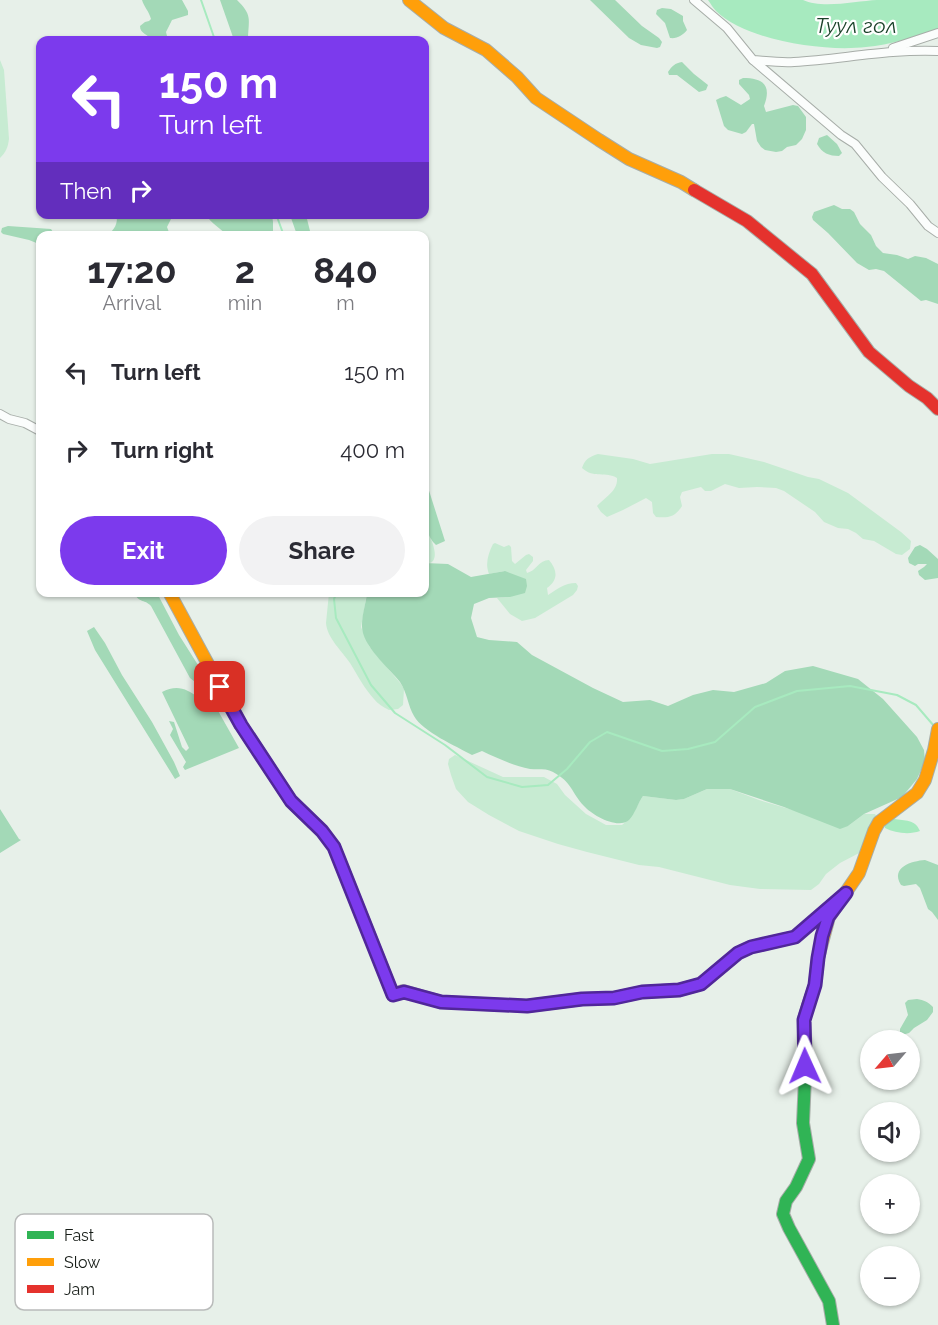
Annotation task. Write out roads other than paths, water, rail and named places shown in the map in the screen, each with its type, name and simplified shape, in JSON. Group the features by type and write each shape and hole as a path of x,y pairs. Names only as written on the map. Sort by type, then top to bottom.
{"street":[{"path":"409,0 444,28 486,50 517,77 536,98 598,140 629,159 681,182 747,221 772,240 812,274 869,352 938,409"},
{"path":"694,0 727,28 753,60 841,135 855,144 882,177 938,234"},
{"path":"878,52 938,33"},
{"path":"753,60 791,63 878,52 938,51"},
{"path":"0,414 36,429"},
{"path":"172,597 241,725 291,801 322,831 334,847 393,995 404,992 441,1002 527,1006 582,999 614,998 642,992 679,990 701,984 738,953 751,947 795,937 846,893"},
{"path":"833,1325 829,1301 783,1214 786,1201 796,1187 809,1159 802,1124 806,1055 804,1020 815,985 822,936 828,917 859,873 879,822 916,793 925,780 938,729"}],"water":[{"name":"Туул гол","path":"708,0 803,0 829,4 877,0 938,0 938,30 875,46 830,48 809,46 766,37 747,30 716,11"},
{"path":"894,819 912,822 920,831 902,833 885,828 884,824 887,821"}],"waterway":[{"path":"201,0 214,36"},
{"path":"278,219 282,231"},
{"path":"335,597 336,618 371,685 395,713 445,745 487,777 522,787 548,785 567,769 590,742 607,732 662,751 688,749 715,742 755,707 797,691 850,686 897,695 916,705 934,726"}]}
